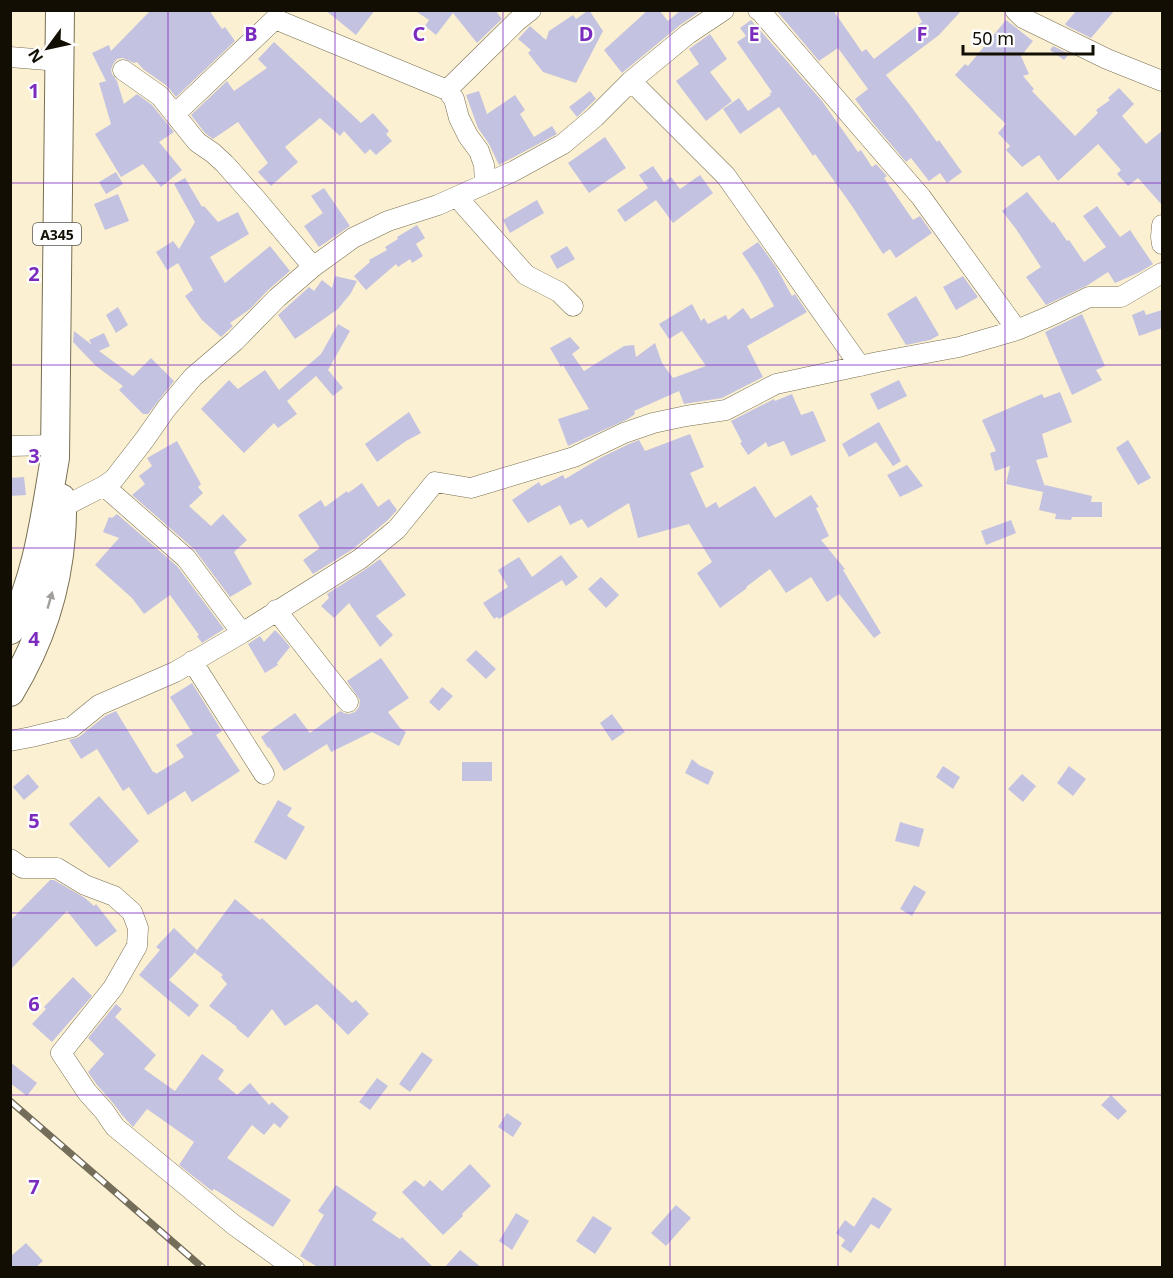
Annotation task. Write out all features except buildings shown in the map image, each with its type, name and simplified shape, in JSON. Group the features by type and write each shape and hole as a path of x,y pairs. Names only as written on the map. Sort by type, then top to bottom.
{"highway":[{"name":"A345","path":"10,630 29,586 47,506 55,452 60,10"},
{"name":"A345","path":"10,692 25,667 43,624 52,593 60,548 63,507 55,452"}],"street":[{"path":"447,90 531,10"},
{"path":"63,507 114,479 193,377 235,341 277,298 313,267 353,238 388,221 438,205 485,184 563,144 596,117 631,81 687,34 724,10"},
{"path":"758,10 921,197 1017,330"},
{"path":"1015,10 1023,18 1107,59 1162,81"},
{"path":"175,114 275,19 447,90 454,99 459,118 468,136 479,151 484,165 485,184"},
{"path":"10,57 59,61"},
{"path":"123,70 160,96 197,142 225,164 313,267"},
{"path":"631,81 726,176 860,366"},
{"path":"457,196 526,274 559,292 573,306"},
{"path":"1162,225 1162,244"},
{"path":"1121,297 1162,273"},
{"path":"10,741 72,727 99,705 175,672 242,633 360,559 397,530 435,482 471,488 574,457 624,433 652,423 726,410 776,384 959,347 1017,330 1089,297 1121,297 1162,283"},
{"path":"10,446 55,452"},
{"path":"104,486 186,558 242,633"},
{"path":"276,610 348,702"},
{"path":"192,662 264,774"},
{"path":"10,859 22,868 57,868 85,885 114,896 132,912 138,928 137,946 113,988 61,1053 87,1092 115,1127 234,1225 294,1268"}],"railway":[{"path":"10,1101 203,1268"}]}
